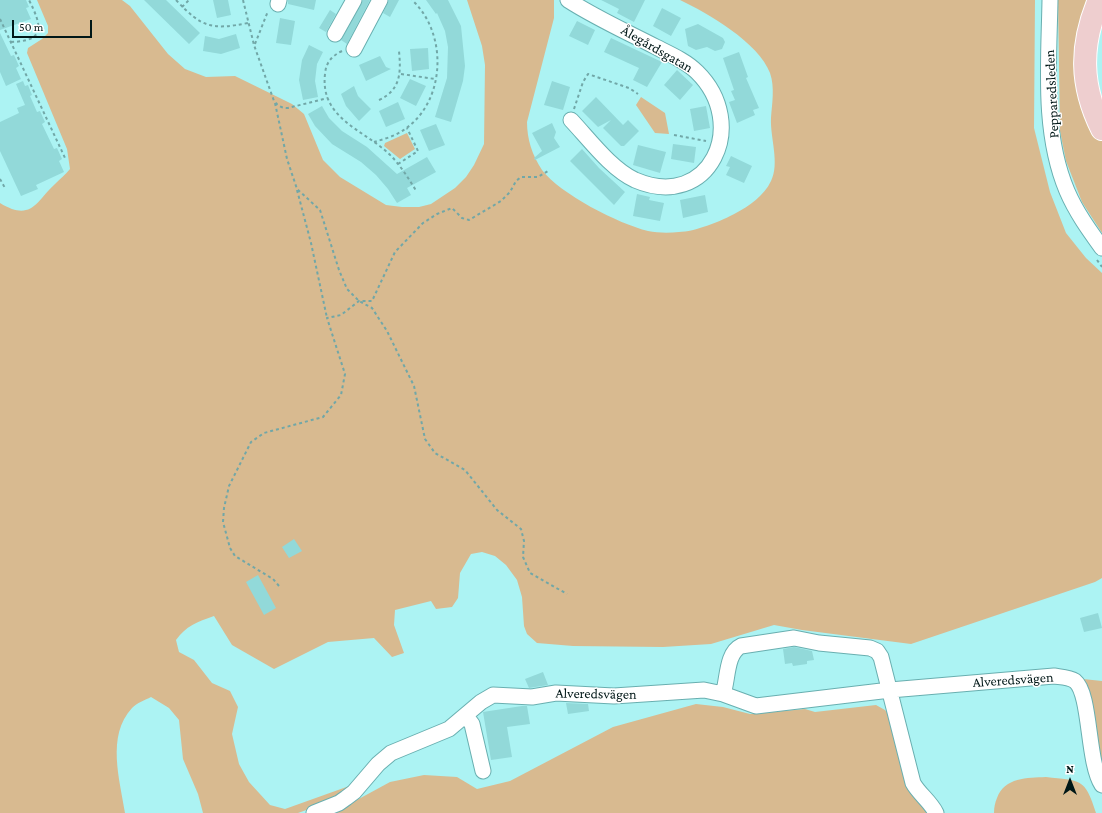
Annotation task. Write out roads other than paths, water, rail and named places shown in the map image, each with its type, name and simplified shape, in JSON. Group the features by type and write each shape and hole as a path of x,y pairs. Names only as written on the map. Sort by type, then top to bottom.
{"highway":[{"path":"1099,0 1091,19 1084,61 1093,110 1102,129"},
{"path":"1102,39 1099,50 1098,73 1102,96"}],"street":[{"path":"335,34 354,0"},
{"path":"354,50 380,0"},
{"name":"Ålegårdsgatan","path":"568,0 676,57 697,71 707,82 719,107 721,121 720,143 716,155 710,164 696,178 676,185 653,185 635,180 621,171 571,120"},
{"name":"Pepparedsleden","path":"1050,0 1051,114 1056,154 1064,184 1076,209 1102,248"},
{"path":"723,694 732,655 735,649 741,646 794,638 819,643 870,648 877,651 881,656 913,782 916,789 931,804 936,813"},
{"name":"Alveredsvägen","path":"314,813 339,803 354,792 378,764 391,753 449,729 481,702 492,695 532,697 556,693 614,696 704,690 723,694 756,706 890,690 1054,676 1067,678 1074,681 1082,695 1094,765 1102,785"},
{"path":"466,716 472,724 483,771"}]}
